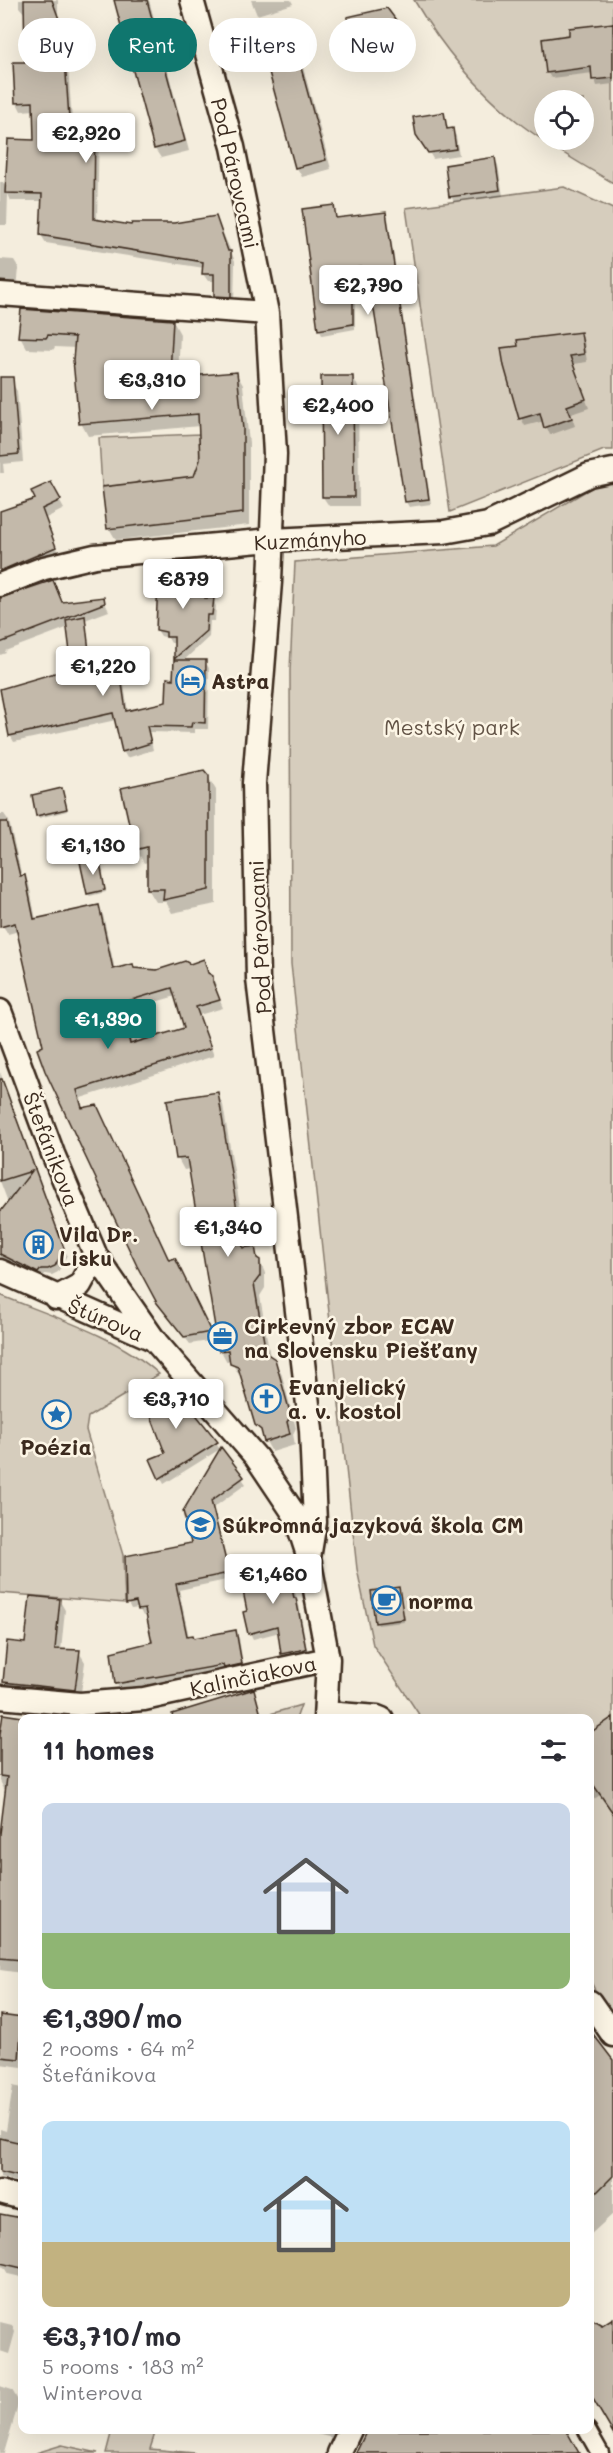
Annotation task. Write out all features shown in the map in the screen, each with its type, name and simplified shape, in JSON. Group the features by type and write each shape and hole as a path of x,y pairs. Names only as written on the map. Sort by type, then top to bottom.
{"street":[{"name":"Pod Párovcami","path":"192,0 233,147 267,313 275,454 272,540 254,783 258,979 314,1459 315,1522 309,1558"},
{"path":"0,294 267,313"},
{"name":"Kuzmányho","path":"0,585 44,568 95,556 272,540 444,532 488,524 589,475 613,470"},
{"name":"Štefánikova","path":"0,1011 53,1154 96,1256 155,1341 256,1457 277,1486 295,1515 309,1558"},
{"name":"Štúrova","path":"56,1298 80,1285 96,1256"},
{"name":"Štúrova","path":"0,1271 155,1341"},
{"path":"277,1486 303,1474 314,1459"},
{"path":"309,1558 328,1659 326,1714"},
{"name":"Kalinčiakova","path":"0,1696 80,1704 144,1699 328,1659"},
{"path":"594,2008 613,2035"},
{"path":"0,2192 18,2197"},
{"path":"339,2453 348,2434"},
{"path":"588,2434 600,2453"}],"green space":[{"path":"414,0 613,0 613,183 558,150 594,150 594,90 534,90 534,134 491,99 449,52"},
{"path":"564,187 613,209 613,450 604,450 450,512 406,208"},
{"path":"200,434 199,476 146,487 139,481 134,484 102,487 99,438"},
{"name":"Mestský park","path":"613,475 613,2016 594,1988 594,1714 419,1714 373,1645 357,1569 291,964 290,671 295,562 493,546"},
{"path":"0,1295 104,1338 159,1374 88,1417 86,1430 123,1555 125,1603 0,1593"},
{"path":"301,1705 298,1714 270,1714"},
{"path":"111,2434 155,2434 150,2449 195,2453 106,2453"},
{"path":"62,2445 98,2453 36,2453"}],"building":[{"path":"24,0 52,0 59,18 24,18"},
{"path":"114,0 147,0 152,18 119,18"},
{"path":"387,8 394,18 347,18"},
{"path":"613,23 613,78 592,80 591,67 546,73 542,39 569,35 569,28"},
{"path":"13,62 18,62 18,72 66,72 69,118 95,119 94,219 131,225 132,223 174,223 216,216 228,251 231,251 231,297 214,296 214,274 202,274 203,262 40,235 42,194 5,193 8,139 34,140 33,102 15,103"},
{"path":"133,72 166,72 185,141 154,149"},
{"path":"269,72 302,72 326,160 295,168"},
{"path":"444,112 447,129 453,128 456,149 428,153 416,135 413,117"},
{"path":"495,157 500,190 449,197 445,165"},
{"path":"334,205 336,218 386,212 429,499 405,502 367,267 353,268 353,324 318,330 302,209"},
{"path":"21,309 173,320 170,374 176,373 177,377 237,372 243,429 243,513 107,529 102,487 194,476 200,460 198,414 79,424 73,360 75,337 48,335 46,338 18,337"},
{"path":"581,332 584,354 570,356 586,399 567,406 572,418 544,428 540,413 519,419 501,348 518,346 517,340"},
{"path":"321,376 353,376 354,497 322,497"},
{"path":"0,377 13,377 19,454 0,456"},
{"path":"51,482 61,500 42,509 56,547 0,571 0,511 35,499 31,491"},
{"path":"183,577 206,580 205,598 214,598 212,615 207,615 206,631 174,659 174,637 166,637 166,632 156,630 158,578"},
{"path":"53,580 62,602 104,597 105,603 0,643 0,598"},
{"path":"85,616 91,669 120,670 126,711 166,702 167,678 173,679 174,660 206,660 205,723 192,722 191,727 147,726 151,743 122,752 113,713 9,736 0,689 72,668 66,620"},
{"path":"204,770 209,776 209,890 163,900 164,889 147,889 147,847 135,850 121,788"},
{"path":"62,788 67,809 36,816 32,795"},
{"path":"0,822 7,822 20,876 25,875 34,919 99,905 113,969 133,964 134,968 157,970 185,961 190,964 204,959 208,973 213,976 220,1000 196,1007 211,1048 77,1090 82,1108 97,1105 169,1260 175,1258 211,1332 184,1337 157,1303 137,1266 45,1071 37,1049 43,1046 15,923 0,927","holes":["172,988 184,1028 130,1044 121,1003"]},
{"path":"99,857 105,890 87,894 80,862"},
{"path":"0,1079 2,1079 64,1248 55,1266 41,1269 38,1273 0,1254 0,1212 32,1171 0,1181"},
{"path":"218,1092 243,1248 255,1246 257,1258 260,1260 260,1276 254,1284 266,1353 275,1359 291,1416 287,1422 290,1434 264,1442 261,1430 255,1425 238,1367 230,1364 228,1350 219,1351 187,1158 176,1159 167,1100"},
{"path":"169,1381 218,1442 159,1479 150,1459 165,1453 145,1401"},
{"path":"221,1447 244,1477 211,1501 229,1573 176,1584 187,1636 193,1635 194,1638 236,1630 242,1664 224,1668 223,1665 115,1684 111,1652 152,1642 145,1609 138,1610 136,1602 126,1604 125,1556 191,1543 183,1511"},
{"path":"286,1561 306,1649 281,1654 277,1626 248,1634 243,1612 247,1611 239,1571"},
{"name":"norma","path":"399,1587 404,1619 375,1623 371,1591"},
{"path":"30,1596 60,1599 55,1649 80,1650 75,1690 3,1682 7,1641 25,1643"},
{"path":"254,1689 261,1714 172,1714"},
{"path":"3,1714 18,1716 18,1960 0,1958 0,1834 7,1777 0,1776 0,1734"},
{"path":"613,1717 613,1813 594,1786 594,1730"},
{"path":"0,2015 18,2017 18,2059 0,2057"},
{"path":"594,2035 613,2060 613,2176 594,2195"},
{"path":"0,2138 18,2142 18,2176 0,2172"},
{"path":"0,2214 18,2217 18,2267 0,2263"},
{"path":"613,2318 613,2433 594,2401 594,2320 602,2325"},
{"path":"365,2434 568,2434 579,2453 356,2453"}],"place":[{"name":"Astra","path":"190,680"},
{"name":"Vila Dr. Lisku","path":"38,1245"},
{"name":"Cirkevný zbor ECAV na Slovensku Piešťany","path":"223,1337"},
{"name":"Evanjelický a. v. kostol","path":"267,1398"},
{"name":"Poézia","path":"56,1415"},
{"name":"Súkromná jazyková škola CM","path":"201,1524"},
{"name":"norma","path":"387,1600"}]}
